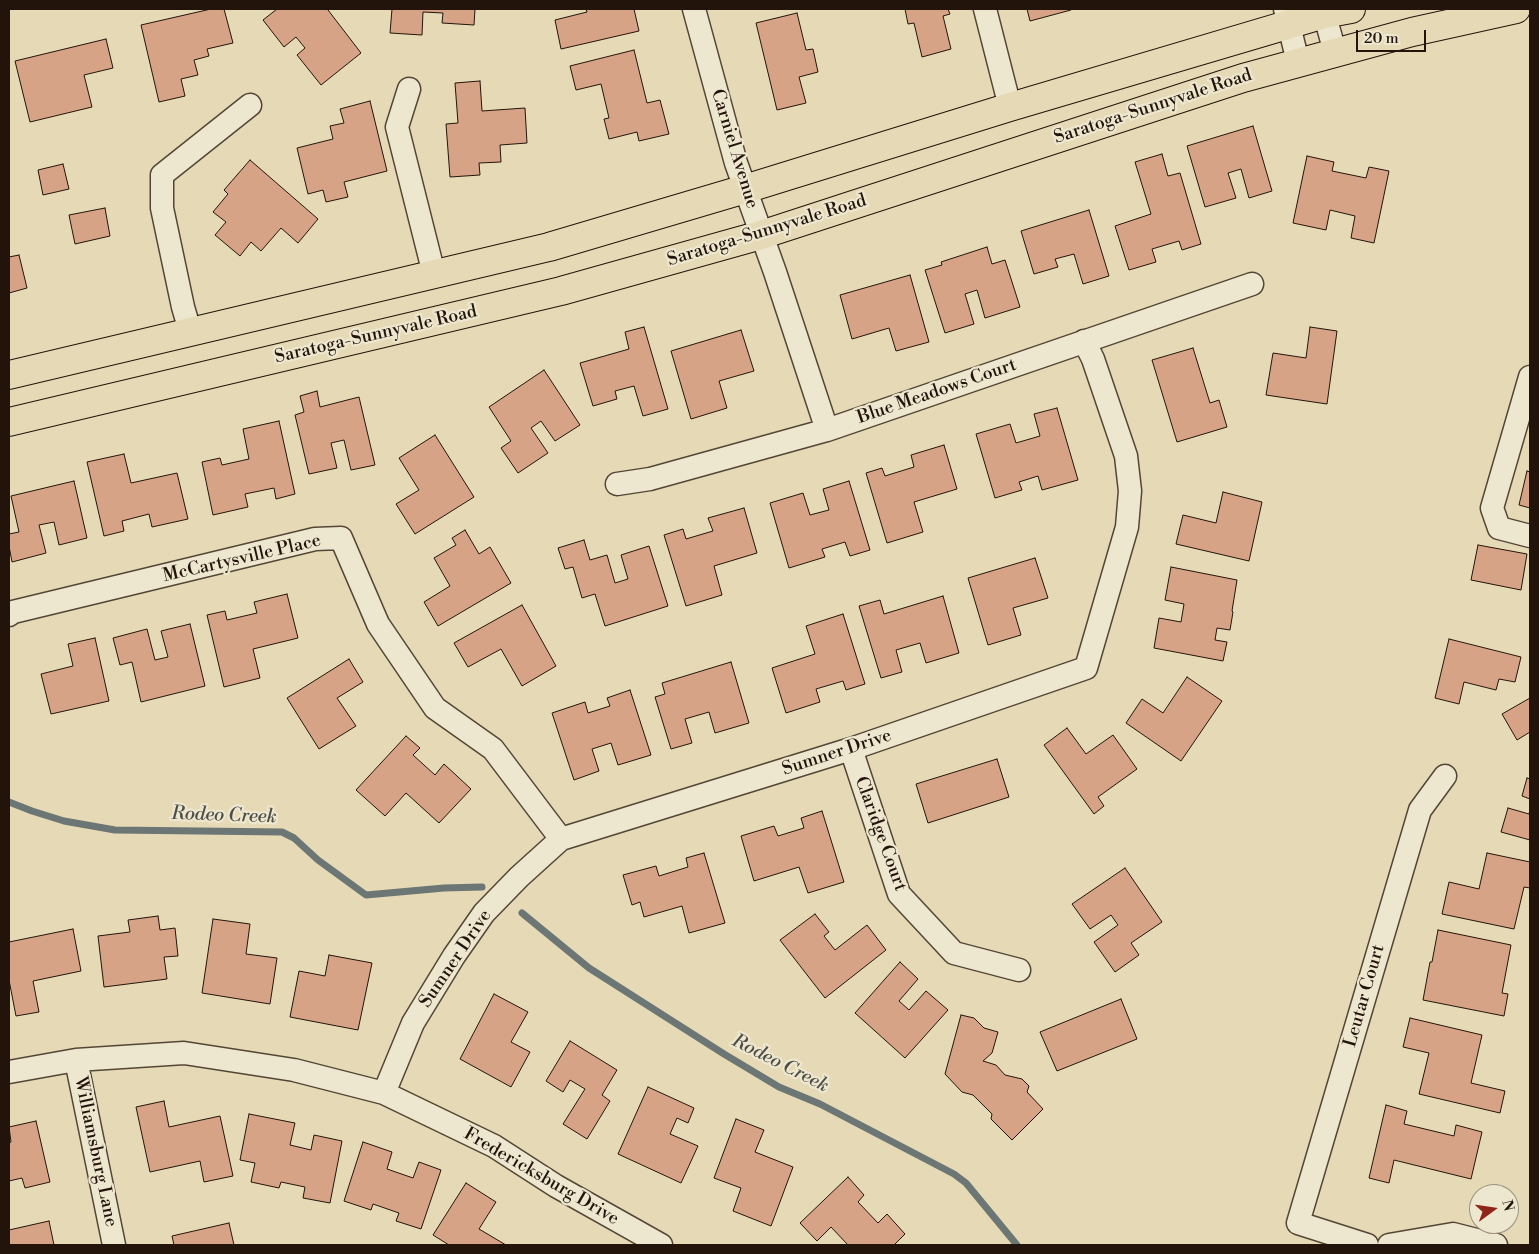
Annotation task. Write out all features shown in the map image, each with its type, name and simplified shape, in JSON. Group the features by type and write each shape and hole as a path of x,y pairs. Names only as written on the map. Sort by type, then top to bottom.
{"main road":[{"path":"9,376 190,331 549,247 1010,107 1287,17 1351,9"},
{"name":"Saratoga-Sunnyvale Road","path":"9,422 561,291 761,235 1243,78 1412,32 1516,9"}],"street":[{"name":"Carniel Avenue","path":"694,9 736,163 775,272 827,430"},
{"path":"985,9 1010,107"},
{"path":"1323,12 1335,52"},
{"path":"1287,17 1298,62"},
{"path":"409,89 397,127 434,274"},
{"path":"190,331 162,208 162,174 250,105"},
{"name":"Blue Meadows Court","path":"617,484 650,479 827,430 1252,284"},
{"name":"Sumner Drive","path":"384,1093 413,1023 454,956 484,913 519,877 561,839 851,749 1086,668 1127,527 1130,492 1126,456 1093,359 1084,341"},
{"path":"1530,377 1492,508 1499,528 1530,536"},
{"name":"McCartysville Place","path":"9,615 13,612 315,540 341,538 378,624 435,708 493,749 561,839"},
{"name":"Claridge Court","path":"851,749 899,894 954,953 1019,970"},
{"name":"Leutar Court","path":"1367,1245 1298,1223 1420,810 1445,776"},
{"name":"Fredericksburg Drive","path":"9,1072 76,1060 184,1053 294,1070 384,1093 494,1146 556,1186 661,1245"},
{"name":"Williamsburg Lane","path":"76,1060 114,1245"},
{"path":"1389,1245 1453,1234 1496,1245"}],"building":[{"path":"211,9 224,9 233,43 207,49 209,56 194,60 198,75 181,79 185,96 159,102 141,25"},
{"path":"277,9 329,9 361,53 321,85 297,55 305,48 296,37 284,47 263,20"},
{"path":"392,9 475,9 474,25 442,23 443,13 423,12 422,35 390,33"},
{"path":"586,9 634,9 639,31 561,49 555,20 587,12"},
{"path":"905,9 948,9 950,14 943,16 951,49 922,57 914,23 908,24"},
{"path":"1027,9 1071,9 1071,10 1030,21"},
{"path":"797,13 806,50 813,49 818,72 799,77 806,103 777,110 756,23"},
{"path":"106,39 113,68 84,75 92,107 30,122 15,61"},
{"path":"634,50 647,103 660,100 669,134 639,141 637,132 609,139 604,119 609,118 601,84 576,90 570,66"},
{"path":"480,81 482,111 525,108 527,143 500,145 501,162 479,163 480,175 450,177 446,124 458,123 455,83"},
{"path":"370,101 387,171 344,182 348,197 326,202 323,190 308,194 297,148 333,139 330,126 344,123 340,109"},
{"path":"1253,126 1272,191 1249,198 1241,169 1228,173 1236,198 1205,207 1187,146"},
{"path":"1162,154 1168,176 1180,173 1201,244 1182,250 1179,241 1152,249 1156,262 1129,270 1115,226 1151,214 1135,162"},
{"path":"1307,156 1334,162 1332,171 1366,178 1369,167 1389,171 1374,243 1351,238 1355,216 1330,210 1326,230 1293,223"},
{"path":"250,160 318,219 298,243 281,228 261,251 251,242 240,256 215,235 226,222 213,212 228,194 224,190"},
{"path":"63,164 69,189 43,195 38,170"},
{"path":"105,208 110,236 75,244 69,215"},
{"path":"1089,210 1109,276 1083,284 1074,254 1055,259 1058,267 1034,274 1021,231"},
{"path":"987,247 992,264 1005,260 1020,307 985,318 977,290 965,294 974,324 945,333 925,270 942,265 941,262"},
{"path":"19,255 27,288 9,293 9,257"},
{"path":"910,275 929,342 896,351 889,328 852,339 840,295"},
{"path":"644,327 668,409 643,416 634,386 615,391 617,399 593,406 580,363 629,349 625,332"},
{"path":"1310,327 1337,331 1327,404 1266,395 1273,353 1306,358"},
{"path":"741,330 754,371 719,381 727,408 691,419 671,351"},
{"path":"1193,348 1210,403 1219,400 1227,427 1177,442 1152,360"},
{"path":"544,370 580,425 555,441 541,421 531,428 548,453 518,473 501,448 511,441 489,407"},
{"path":"317,391 320,407 359,397 375,465 351,470 344,440 331,443 337,468 309,474 295,415 304,412 300,396"},
{"path":"1057,408 1078,480 1042,490 1038,476 1019,482 1022,490 995,498 976,434 1010,424 1016,443 1040,436 1034,414"},
{"path":"279,421 295,494 276,499 274,488 245,494 248,507 213,515 202,462 220,458 222,465 249,459 243,429"},
{"path":"435,435 474,497 415,534 396,504 419,490 399,458"},
{"path":"944,445 957,489 914,502 923,532 887,543 866,473 882,468 885,476 914,467 911,455"},
{"path":"124,454 131,483 177,473 188,519 152,527 149,514 122,521 124,531 104,536 87,462"},
{"path":"1527,471 1530,472 1530,508 1519,505"},
{"path":"74,481 87,538 59,545 54,522 39,525 46,553 12,562 9,534 19,532 11,496"},
{"path":"849,481 870,550 850,556 845,542 822,549 825,557 789,568 770,503 803,493 810,515 829,510 823,489"},
{"path":"1223,492 1262,502 1249,561 1176,544 1183,515 1216,523"},
{"path":"744,508 757,553 714,566 722,595 686,606 664,535 683,529 686,539 713,531 708,518"},
{"path":"465,530 479,554 490,547 511,583 438,626 424,602 450,586 434,558 456,545 452,538"},
{"path":"584,540 590,560 607,555 615,583 628,579 621,555 649,546 668,606 605,626 595,594 582,598 573,567 565,569 558,548"},
{"path":"1478,545 1527,554 1521,590 1471,580"},
{"path":"1035,558 1048,598 1013,608 1021,635 988,645 968,578"},
{"path":"1171,567 1237,580 1230,630 1217,628 1215,640 1227,642 1223,661 1154,648 1159,618 1181,622 1184,604 1165,600"},
{"path":"287,594 298,638 253,649 260,678 224,687 207,615 225,611 227,620 257,613 254,602"},
{"path":"943,596 959,653 926,663 920,643 896,650 902,672 881,678 859,606 880,600 884,614"},
{"path":"522,605 556,666 522,686 501,649 468,667 454,643"},
{"path":"843,614 865,684 846,690 843,681 816,689 820,702 786,713 772,668 815,654 806,626"},
{"path":"190,624 205,686 141,702 132,662 120,665 113,638 147,629 155,660 168,657 161,631"},
{"path":"95,638 109,701 51,714 41,674 73,666 68,644"},
{"path":"1449,639 1521,657 1515,682 1499,679 1496,690 1464,682 1459,704 1435,698"},
{"path":"349,659 363,682 337,698 356,726 319,749 287,698"},
{"path":"731,662 749,723 715,733 709,712 685,719 692,743 671,749 655,697 665,694 662,683"},
{"path":"1187,677 1222,701 1181,761 1126,723 1142,699 1163,713"},
{"path":"630,690 651,755 618,765 611,743 592,749 599,771 574,780 552,713 585,702 588,713 610,706 607,698"},
{"path":"1530,698 1530,732 1517,740 1502,714"},
{"path":"1067,728 1086,754 1113,735 1137,769 1098,797 1104,806 1094,814 1044,745"},
{"path":"406,736 420,748 413,755 435,775 444,764 471,789 439,823 406,793 385,816 356,790"},
{"path":"997,759 1009,797 928,823 916,784"},
{"path":"1527,778 1530,779 1530,799 1522,796"},
{"path":"1508,808 1529,814 1530,809 1530,840 1501,832"},
{"path":"822,811 844,882 808,893 799,867 754,881 741,836 774,826 778,836 804,828 801,818"},
{"path":"704,853 725,923 689,933 682,906 644,917 640,902 632,905 623,875 656,866 659,876 688,867 686,858"},
{"path":"1487,853 1530,862 1530,888 1524,887 1514,929 1442,914 1449,882 1479,889"},
{"path":"1125,868 1162,922 1131,943 1139,955 1115,972 1094,942 1118,925 1111,915 1090,929 1072,904"},
{"path":"815,914 829,932 824,936 835,950 867,925 886,950 825,998 780,940"},
{"path":"158,916 160,930 175,928 178,956 164,957 167,979 104,987 98,936 130,932 128,920"},
{"path":"213,919 250,924 246,954 277,958 270,1004 202,993"},
{"path":"73,929 81,971 33,981 39,1012 16,1016 9,980 9,942"},
{"path":"1438,930 1511,945 1502,993 1508,994 1504,1016 1423,1000"},
{"path":"329,955 372,963 358,1030 290,1017 299,971 325,976"},
{"path":"900,962 918,979 899,1001 909,1010 926,991 948,1010 905,1058 855,1013"},
{"path":"494,994 528,1012 511,1042 530,1052 511,1087 460,1059"},
{"path":"1121,999 1137,1039 1057,1071 1040,1032"},
{"path":"961,1015 974,1018 984,1028 998,1032 992,1053 983,1061 996,1065 1005,1075 1022,1079 1029,1086 1027,1092 1043,1109 1012,1140 991,1119 992,1114 973,1095 962,1092 945,1074"},
{"path":"1410,1018 1482,1035 1471,1083 1505,1091 1500,1113 1419,1094 1429,1053 1403,1047"},
{"path":"570,1041 617,1070 602,1095 610,1101 587,1139 563,1124 585,1089 570,1080 563,1092 546,1081"},
{"path":"648,1087 694,1108 688,1123 677,1118 670,1134 698,1146 681,1183 618,1154"},
{"path":"164,1101 169,1127 220,1116 233,1176 204,1182 200,1161 150,1172 136,1107"},
{"path":"1386,1105 1407,1111 1404,1124 1454,1136 1456,1125 1482,1132 1471,1179 1394,1160 1389,1183 1369,1178"},
{"path":"249,1114 295,1123 290,1145 311,1150 314,1135 342,1141 330,1203 303,1198 305,1187 281,1182 279,1188 251,1182 255,1163 240,1160"},
{"path":"736,1119 764,1130 755,1152 793,1167 771,1226 733,1211 741,1188 714,1178"},
{"path":"36,1121 50,1182 25,1188 22,1178 9,1181 9,1143 11,1142 9,1127"},
{"path":"363,1142 392,1152 387,1169 413,1178 419,1162 441,1170 421,1229 396,1221 399,1213 373,1204 371,1210 344,1201"},
{"path":"848,1177 864,1195 858,1202 878,1223 887,1214 905,1234 894,1245 848,1245 831,1227 817,1241 800,1223"},
{"path":"466,1183 496,1202 479,1229 506,1245 449,1245 433,1235"},
{"path":"49,1221 54,1245 9,1245 9,1230"},
{"path":"229,1223 234,1245 174,1245 172,1236"}],"waterway":[{"name":"Rodeo Creek","path":"9,802 64,821 115,830 282,832 294,838 318,860 366,895 444,888 482,887"},
{"name":"Rodeo Creek","path":"522,913 589,968 724,1054 779,1087 820,1104 954,1174 966,1183 1017,1245"}]}
